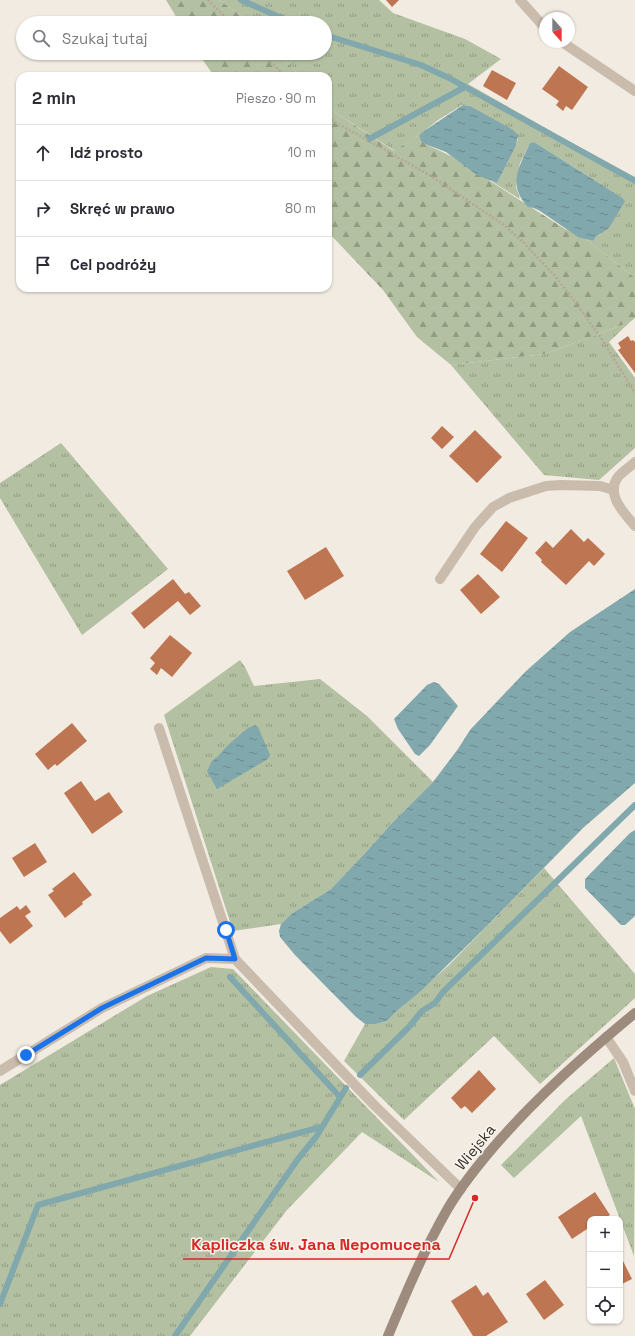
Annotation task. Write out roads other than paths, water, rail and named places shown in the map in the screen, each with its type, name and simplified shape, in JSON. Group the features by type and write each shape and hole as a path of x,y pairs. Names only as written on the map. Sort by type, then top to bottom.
{"street":[{"path":"520,0 539,21"},
{"path":"571,48 635,91"},
{"path":"635,462 618,477 614,490 614,496 623,511 635,526"},
{"path":"440,579 475,527 493,507 509,498 546,486 600,486 614,490"},
{"path":"160,728 235,959 374,1105 461,1188"},
{"path":"0,1071 102,1008 178,971 206,958 235,959"},
{"name":"Wiejska","path":"388,1336 411,1279 447,1209 461,1188 493,1148 521,1117 606,1037 635,1013"},
{"path":"606,1037 623,1062 635,1091"}],"water":[{"path":"463,105 470,106 513,130 518,135 516,146 497,183 477,175 446,152 421,141 419,135"},
{"path":"534,142 625,201 609,228 596,237 593,241 578,237 540,211 528,207 522,199 518,191 517,176 522,160 530,143"},
{"path":"635,589 635,783 583,828 422,990 387,1021 376,1024 365,1024 355,1016 295,955 280,937 279,931 281,924 291,914 331,889 392,823 433,782 458,749 470,730 525,672 570,632"},
{"path":"434,682 439,684 458,706 430,745 419,756 415,754 398,729 394,719 427,685"},
{"path":"255,725 258,727 270,755 268,759 217,789 207,771 212,761 248,728"},
{"path":"635,830 635,916 625,925 621,925 585,888 585,879 630,833"}],"waterway":[{"path":"241,0 277,16"},
{"path":"332,37 421,65 451,79 635,181"},
{"path":"369,139 465,87"},
{"path":"360,1075 408,1028 422,1011 435,1003 443,992 635,805"},
{"path":"230,977 340,1097"},
{"path":"175,1336 298,1159 316,1137 346,1088"},
{"path":"0,1304 38,1205 321,1127"}],"place":[{"name":"Kapliczka św. Jana Nepomucena","path":"475,1198"}]}
